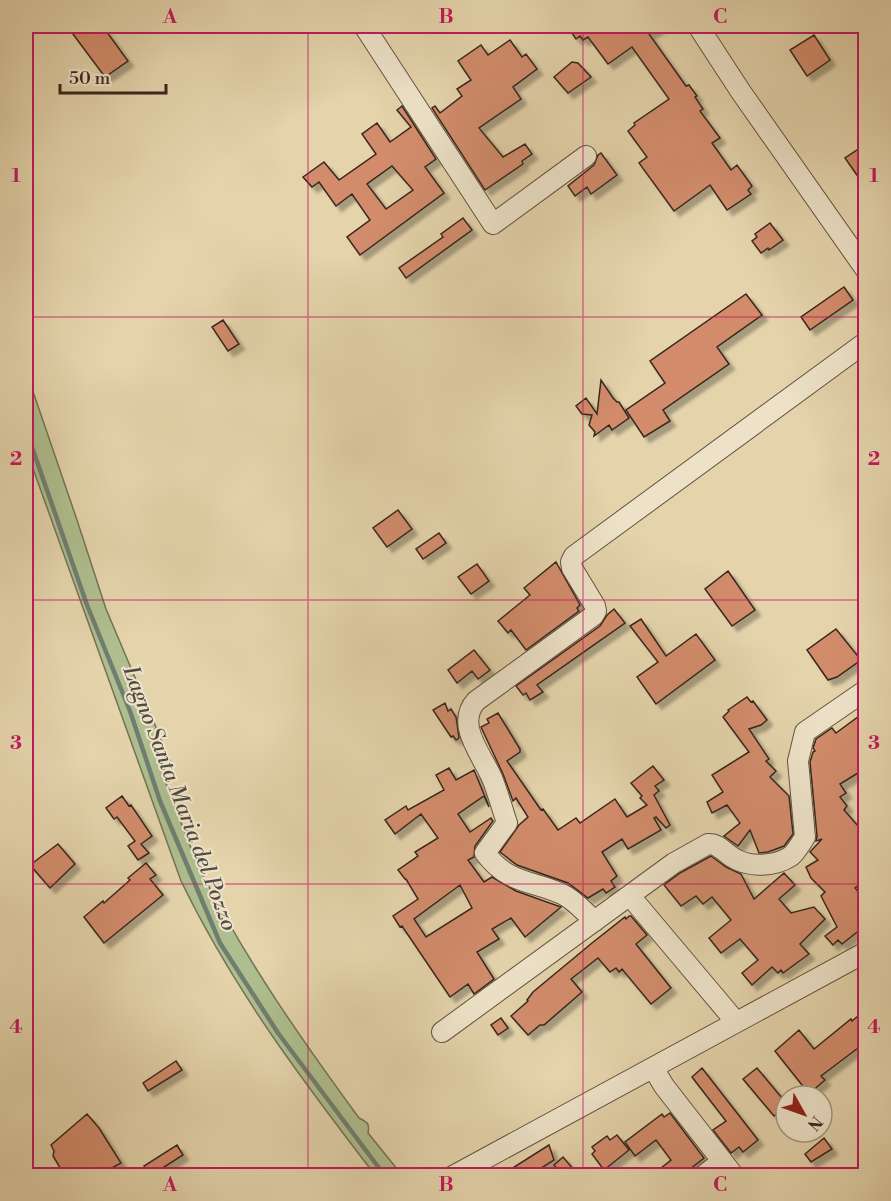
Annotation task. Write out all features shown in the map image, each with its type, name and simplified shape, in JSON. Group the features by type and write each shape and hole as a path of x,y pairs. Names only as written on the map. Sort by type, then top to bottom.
{"street":[{"path":"363,26 493,224 586,156"},
{"path":"698,26 775,142 866,270"},
{"path":"595,921 573,900 500,870 485,853 507,823 492,778 469,731 470,708 476,701 593,616 596,611 595,606 572,568 571,562 574,556 866,342"},
{"path":"442,1032 674,863 708,844 714,843 735,860 750,865 769,864 791,856 805,837 798,761 805,732 866,690"},
{"path":"630,896 736,1022"},
{"path":"453,1176 866,952"},
{"path":"656,1066 658,1076 664,1086 728,1168 703,1176"}],"green space":[{"path":"26,371 106,609 172,765 162,773 197,863 238,939 276,1000 359,1118 367,1123 368,1133 402,1175 375,1175 321,1104 246,997 223,960 181,881 26,449"}],"building":[{"path":"67,26 96,26 100,31 104,28 128,61 105,77"},
{"path":"567,26 661,26 649,34 686,86 689,85 697,96 695,97 703,109 700,111 720,138 712,143 731,170 737,165 752,186 748,190 751,194 727,210 710,185 674,211 639,163 647,157 628,131 635,125 634,123 669,99 632,47 608,64 588,37 583,40 580,36 576,39"},
{"path":"814,35 830,60 807,76 790,50"},
{"path":"510,40 522,57 526,54 537,69 513,87 521,99 479,128 503,157 525,144 532,154 522,161 523,164 485,190 432,108 435,106 440,113 462,96 457,89 471,80 458,61 481,45 488,55"},
{"path":"572,62 578,63 591,77 568,93 554,77"},
{"path":"402,106 436,159 425,167 444,193 360,255 347,237 370,220 352,194 336,206 319,182 312,187 303,177 324,162 339,180 376,154 362,134 377,123 390,142 411,127 397,110","holes":["392,166 413,190 386,209 367,184"]},
{"path":"866,144 866,188 845,158"},
{"path":"601,153 617,175 591,194 587,187 575,196 568,186 594,165"},
{"path":"463,218 472,230 406,278 399,268 443,237 441,234"},
{"path":"770,223 783,240 761,253 752,241 757,237 755,234"},
{"path":"844,287 853,300 810,330 801,317"},
{"path":"746,294 762,315 717,347 729,364 663,410 670,421 644,437 626,410 665,383 650,361"},
{"path":"223,320 239,344 228,351 212,327"},
{"path":"601,380 629,418 612,430 609,425 594,436 595,432 589,425 592,415 582,414 576,406 586,398 597,414"},
{"path":"398,510 412,529 387,547 373,528"},
{"path":"439,533 446,543 423,559 416,549"},
{"path":"556,562 580,605 577,608 579,611 526,650 511,630 508,633 498,621 530,595 524,588"},
{"path":"477,564 489,581 471,594 458,577"},
{"path":"728,571 755,610 732,626 705,589"},
{"path":"614,609 625,623 537,685 543,692 530,700 526,693 523,695 516,686 600,626"},
{"path":"641,619 666,656 696,634 715,660 656,704 637,677 658,662 630,626"},
{"path":"836,629 861,660 837,677 828,680 807,650"},
{"path":"474,650 490,670 478,679 472,671 457,683 448,670"},
{"path":"747,697 751,702 753,701 767,720 749,729 769,759 766,761 776,771 770,777 789,796 793,834 784,846 759,853 750,830 738,846 724,836 740,823 727,805 712,813 707,802 723,792 712,775 749,752 723,717 728,710"},
{"path":"445,703 448,711 451,709 456,717 459,738 456,740 453,736 451,737 433,710"},
{"path":"866,711 866,768 840,784 846,793 840,797 847,806 844,810 866,835 866,880 855,888 866,901 866,925 842,944 838,940 833,945 825,936 837,927 821,896 825,892 811,878 806,867 818,860 810,852 822,839 816,841 810,762 815,751 813,748 816,739 832,728 836,733"},
{"path":"498,713 520,749 520,752 507,761 558,830 576,818 580,823 615,799 627,817 647,805 631,783 653,766 664,780 655,786 659,791 654,795 670,825 666,828 656,817 654,818 661,830 628,849 622,839 602,852 617,876 611,881 615,887 606,893 603,889 588,898 568,883 517,865 500,852 519,825 528,817 516,798 513,801 481,727 489,723 487,719"},
{"path":"449,768 456,780 474,770 489,807 484,796 458,814 470,832 491,818 493,821 475,846 474,857 468,860 484,882 492,877 516,891 561,907 525,937 511,918 492,929 499,939 477,952 494,979 474,994 468,984 450,997 393,916 418,899 398,870 418,856 415,852 438,838 421,814 395,834 385,820 406,806 408,810 444,790 436,775","holes":["460,885 472,908 426,937 414,919"]},
{"path":"122,796 152,836 141,844 149,853 138,860 128,846 135,841 117,817 114,819 106,808"},
{"path":"58,844 75,864 50,888 30,865"},
{"path":"711,856 741,874 754,899 784,873 795,885 779,899 791,913 814,907 825,919 800,944 809,954 783,973 781,970 778,973 772,967 752,985 742,973 758,960 740,939 721,953 709,938 731,920 712,897 703,904 696,896 681,906 664,885 680,873"},
{"path":"146,863 156,875 150,879 163,895 104,943 84,917 103,901 104,903"},
{"path":"629,916 647,935 636,944 671,988 651,1004 622,969 619,972 616,968 610,972 598,958 571,979 582,992 544,1025 540,1025 528,1035 511,1016 528,1001 533,992"},
{"path":"858,1016 866,1025 866,1042 821,1076 825,1080 820,1084 801,1084 775,1051 799,1030 814,1049 851,1019 852,1021"},
{"path":"501,1018 508,1028 498,1035 491,1025"},
{"path":"176,1061 182,1070 148,1091 143,1083"},
{"path":"702,1068 758,1140 743,1152 739,1147 731,1153 713,1130 726,1121 692,1077"},
{"path":"757,1068 774,1088 774,1116 743,1079"},
{"path":"670,1113 704,1158 681,1176 651,1176 671,1160 656,1140 635,1156 625,1142 662,1114 664,1117"},
{"path":"87,1114 99,1128 121,1163 97,1176 65,1176 53,1156 54,1151 51,1145"},
{"path":"617,1135 629,1150 604,1170 592,1154 595,1151 592,1147 607,1136 610,1140"},
{"path":"817,1144 828,1144 832,1149 811,1162 805,1154"},
{"path":"177,1145 183,1155 150,1176 144,1166"},
{"path":"549,1145 554,1160 529,1176 500,1176"},
{"path":"563,1157 574,1170 568,1176 564,1176 554,1165"}],"waterway":[{"name":"Lagno Santa Maria del Pozzo","path":"26,430 87,605 130,711 160,801 220,943 278,1033 385,1176"}]}
